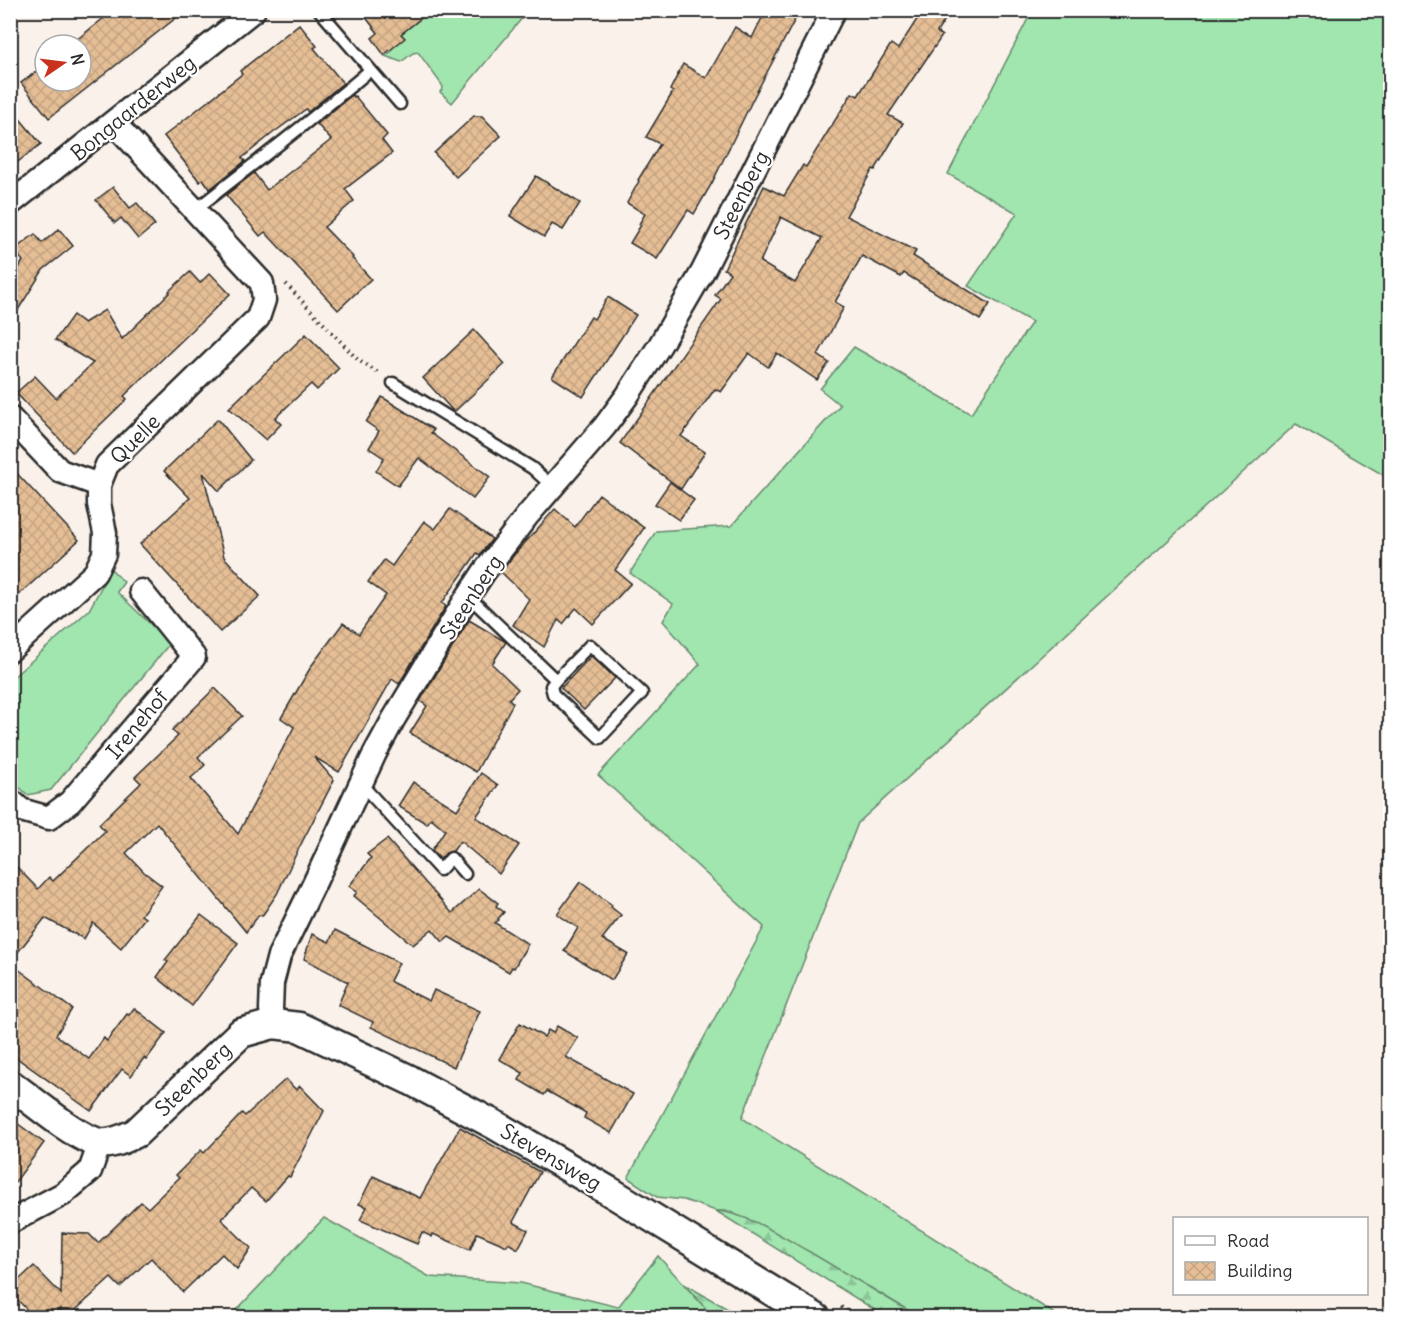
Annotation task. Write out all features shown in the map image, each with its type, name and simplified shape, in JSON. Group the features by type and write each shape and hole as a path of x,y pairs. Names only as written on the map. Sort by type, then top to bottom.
{"street":[{"name":"Bongaarderweg","path":"10,204 254,10"},
{"name":"Steenberg","path":"100,1143 116,1142 136,1133 241,1034 273,1024 272,983 279,957 393,720 468,596 514,531 604,426 627,396 660,345 703,271 834,10"},
{"path":"114,123 195,210 263,291"},
{"name":"Quelle","path":"10,650 95,573 104,554 105,533 99,504 99,485 107,465 258,318 263,291"},
{"path":"10,418 60,471 99,485"},
{"name":"Irenehof","path":"10,800 21,810 49,818 70,802 194,657 141,591"},
{"name":"Stevensweg","path":"273,1024 299,1027 410,1080 495,1125 609,1191 816,1317"},
{"path":"10,1084 74,1131 100,1143 90,1171 63,1194 10,1222"}],"lane":[{"path":"319,10 400,104"},
{"path":"195,210 306,125 370,70"},
{"path":"393,383 532,468 552,486"},
{"path":"468,596 556,680"},
{"path":"590,645 642,693 600,738 553,693 551,686 556,680 590,645"},
{"path":"361,784 440,870 451,858 465,873"}],"path":[{"path":"263,291 281,278 358,360 393,383"}],"green space":[{"path":"431,11 528,11 452,103 440,92 442,85 418,52 401,62 385,56 404,38 401,34"},
{"path":"1032,11 1390,11 1390,479 1296,424 858,823 742,1118 1060,1317 919,1317 871,1288 729,1211 716,1211 684,1200 657,1197 628,1178 764,927 598,775 700,664 663,621 673,604 630,573 656,531 731,526 840,405 820,389 854,347 971,414 1032,322 968,286 1017,213 948,174"},
{"path":"111,569 124,582 117,592 170,643 51,790 28,795 11,780 11,679 89,610"},
{"path":"716,1211 740,1216 763,1226 919,1317 886,1317"},
{"path":"324,1218 430,1277 521,1283 618,1307 658,1256 708,1311 718,1317 229,1318"},
{"path":"684,1284 742,1317 718,1317 708,1311"}],"building":[{"path":"114,10 186,10 93,83 93,33 85,33"},
{"path":"360,10 431,10 401,34 405,38 384,55 372,38 378,33"},
{"path":"766,10 800,10 712,183 694,214 688,210 657,259 630,243 645,214 627,203 660,144 646,137 673,92 670,90 683,64 706,78 735,27 752,38"},
{"path":"923,10 951,10 937,32 942,36 888,115 903,123 846,216 916,251 913,256 990,304 980,320 904,273 901,277 862,256 835,302 844,307 818,355 829,363 817,380 777,353 768,367 749,353 721,392 715,389 681,436 705,452 681,489 620,443 721,299 715,295 730,273 724,269 764,186 784,196 803,165 806,167 852,93 858,96 891,44 898,49","holes":["781,217 822,238 795,283 760,262"]},
{"path":"299,24 317,46 314,48 343,83 308,112 306,109 273,133 242,158 245,161 210,189 203,179 200,182 164,136 242,74 240,71"},
{"path":"33,74 33,93 81,93 49,118 21,83"},
{"path":"352,95 387,135 382,140 392,153 345,189 354,201 324,227 371,279 338,310 265,232 260,236 226,195 254,173 267,190 331,140 317,124"},
{"path":"10,107 41,144 10,168"},
{"path":"474,116 482,116 501,136 456,177 434,153"},
{"path":"536,176 580,203 563,230 552,224 544,237 510,216"},
{"path":"113,187 130,208 137,203 155,225 138,239 121,218 115,223 96,200"},
{"path":"59,229 73,246 43,270 10,323 10,282 23,261 14,250 35,234 42,243"},
{"path":"190,272 200,283 210,273 230,294 124,396 127,399 72,452 16,393 35,376 56,398 93,363 55,340 73,315 84,323 105,310 122,339"},
{"path":"608,297 636,315 583,397 552,377 591,317 594,319"},
{"path":"474,330 505,364 454,412 423,378"},
{"path":"306,334 339,368 317,390 311,384 275,418 281,424 266,440 229,408"},
{"path":"382,397 434,430 431,433 490,477 473,499 419,458 398,486 376,471 384,458 369,448 379,431 366,422"},
{"path":"218,419 251,460 219,491 203,473 224,557 260,596 220,632 140,544 190,498 164,471"},
{"path":"10,466 79,540 10,603"},
{"path":"670,482 694,500 679,520 655,504"},
{"path":"599,494 644,528 615,570 631,583 593,624 576,608 563,624 558,620 544,647 513,625 529,599 501,572 555,509 575,527"},
{"path":"450,509 492,539 480,555 477,553 442,603 446,606 399,684 392,679 339,772 314,757 334,780 277,894 262,916 259,915 246,932 157,823 126,853 144,872 162,886 141,915 145,918 121,948 93,923 84,939 45,918 10,962 10,860 38,889 49,877 53,881 105,831 99,824 141,783 135,777 178,736 172,730 215,688 242,716 198,757 205,765 191,778 238,834 294,727 281,718 312,665 343,623 359,634 386,595 368,582 384,560 392,566 424,521 435,529"},
{"path":"469,620 506,642 492,664 518,689 509,699 513,703 476,772 410,733 427,706 420,701"},
{"path":"591,656 615,678 584,710 561,688"},
{"path":"481,773 498,785 476,817 519,845 499,874 460,841 453,851 446,853 440,859 432,850 445,830 431,818 427,824 398,806 413,782 457,810"},
{"path":"387,839 452,913 479,889 498,903 496,906 504,912 495,923 528,944 514,968 512,967 509,972 449,937 443,942 432,929 413,945 354,896 357,892 349,886 371,858 367,854"},
{"path":"580,882 612,905 611,907 621,915 602,939 628,954 612,980 564,951 578,928 557,914"},
{"path":"201,915 238,943 192,1006 157,977 168,962 165,960"},
{"path":"335,930 399,963 390,981 393,983 429,1001 434,990 480,1011 454,1067 371,1027 373,1022 338,1005 348,982 304,959 312,934 329,942"},
{"path":"10,963 72,1009 56,1035 89,1059 104,1038 107,1041 134,1008 166,1033 131,1076 122,1069 91,1111 10,1053"},
{"path":"520,1023 544,1037 548,1030 553,1033 557,1026 578,1038 566,1057 633,1094 611,1133 584,1118 586,1113 547,1091 544,1095 519,1080 523,1073 499,1059"},
{"path":"286,1079 296,1090 300,1086 324,1111 290,1177 288,1176 266,1201 251,1188 221,1219 251,1248 237,1269 222,1254 183,1292 151,1258 120,1287 111,1278 68,1317 60,1317 60,1309 51,1317 34,1317 10,1292 10,1288 34,1266 61,1294 62,1233 89,1234 98,1243 141,1202 148,1208 179,1178 176,1175 201,1150 204,1153 242,1113 245,1116"},
{"path":"10,1118 44,1143 10,1189"},
{"path":"460,1127 540,1172 513,1222 528,1230 518,1249 508,1243 507,1246 477,1233 470,1250 433,1234 432,1237 422,1232 417,1244 360,1220 367,1207 359,1204 373,1176 420,1198"}]}
